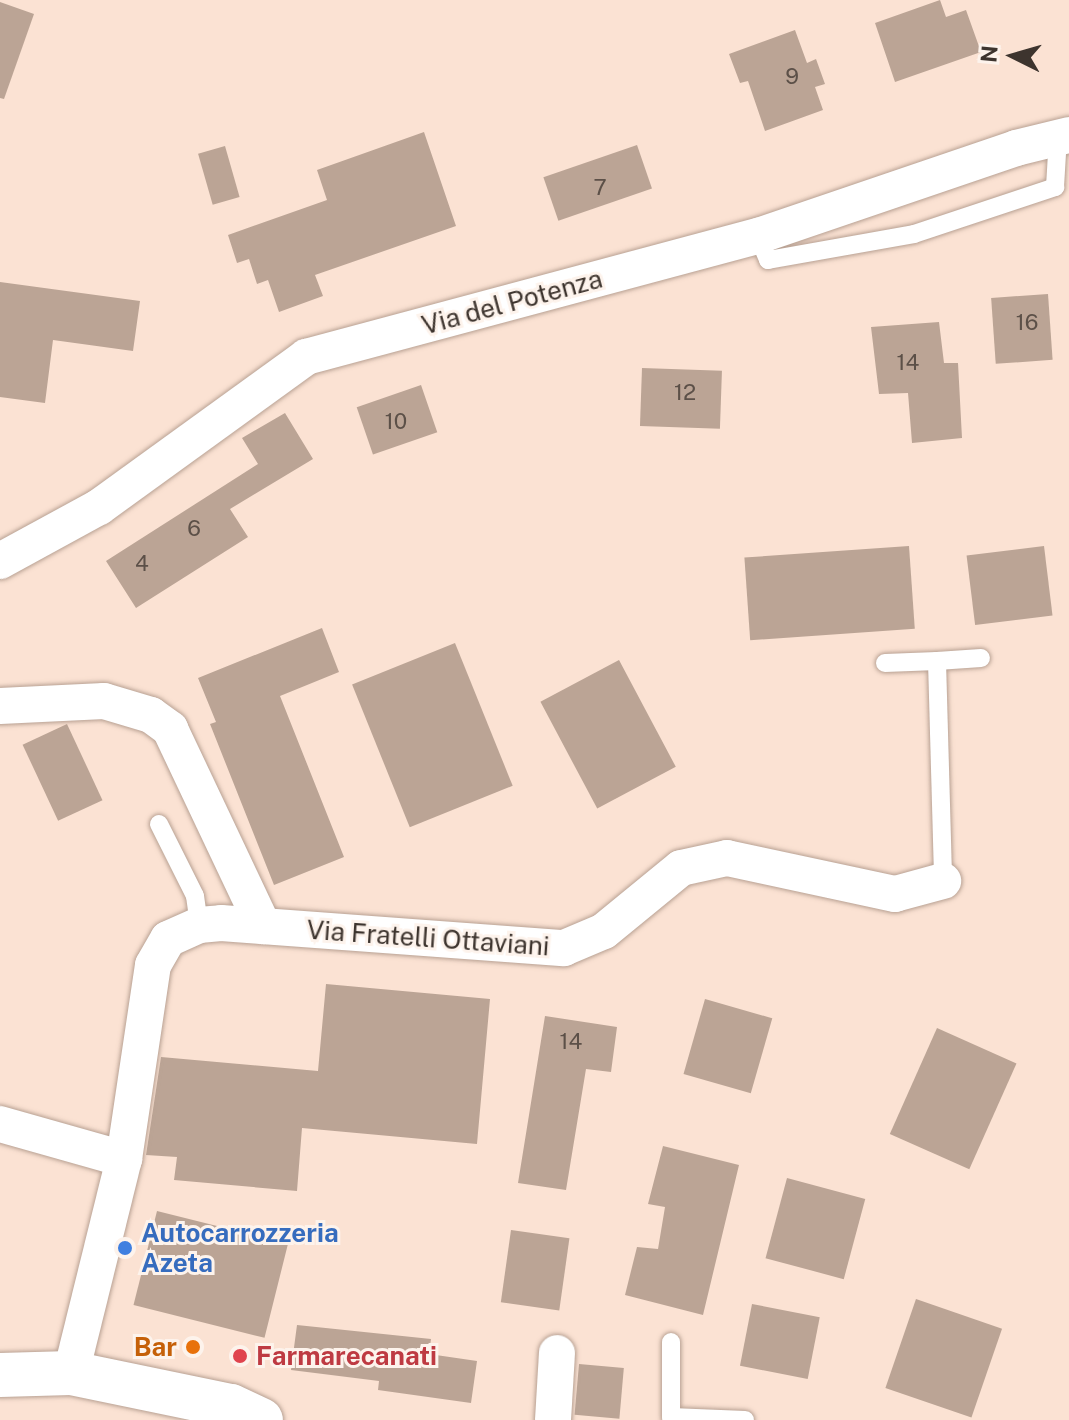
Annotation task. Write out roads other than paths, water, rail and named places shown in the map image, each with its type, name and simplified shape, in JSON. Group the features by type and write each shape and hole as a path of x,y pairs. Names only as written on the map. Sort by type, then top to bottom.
{"main road":[{"path":"0,1375 71,1373 231,1406 261,1420"}],"street":[{"name":"Via del Potenza","path":"0,561 99,507 306,357 758,236 1064,135"},
{"path":"0,706 104,701 151,715 170,729 263,926"},
{"name":"Via Fratelli Ottaviani","path":"199,925 263,926 564,948 604,931 670,876 700,862 750,860 895,894 943,881"},
{"path":"71,1373 124,1159 153,965 168,939 199,925"},
{"path":"0,1124 124,1159"},
{"path":"553,1420 557,1353"}],"lane":[{"path":"758,236 768,260 914,234 1055,187 1064,135"},
{"path":"885,663 981,658"},
{"path":"937,661 943,881"},
{"path":"159,824 195,896 199,925"},
{"path":"671,1342 671,1417 745,1420"}],"place":[{"name":"Autocarrozzeria Azeta","path":"125,1248"},
{"name":"Bar","path":"193,1347"},
{"name":"Farmarecanati","path":"240,1356"}]}
